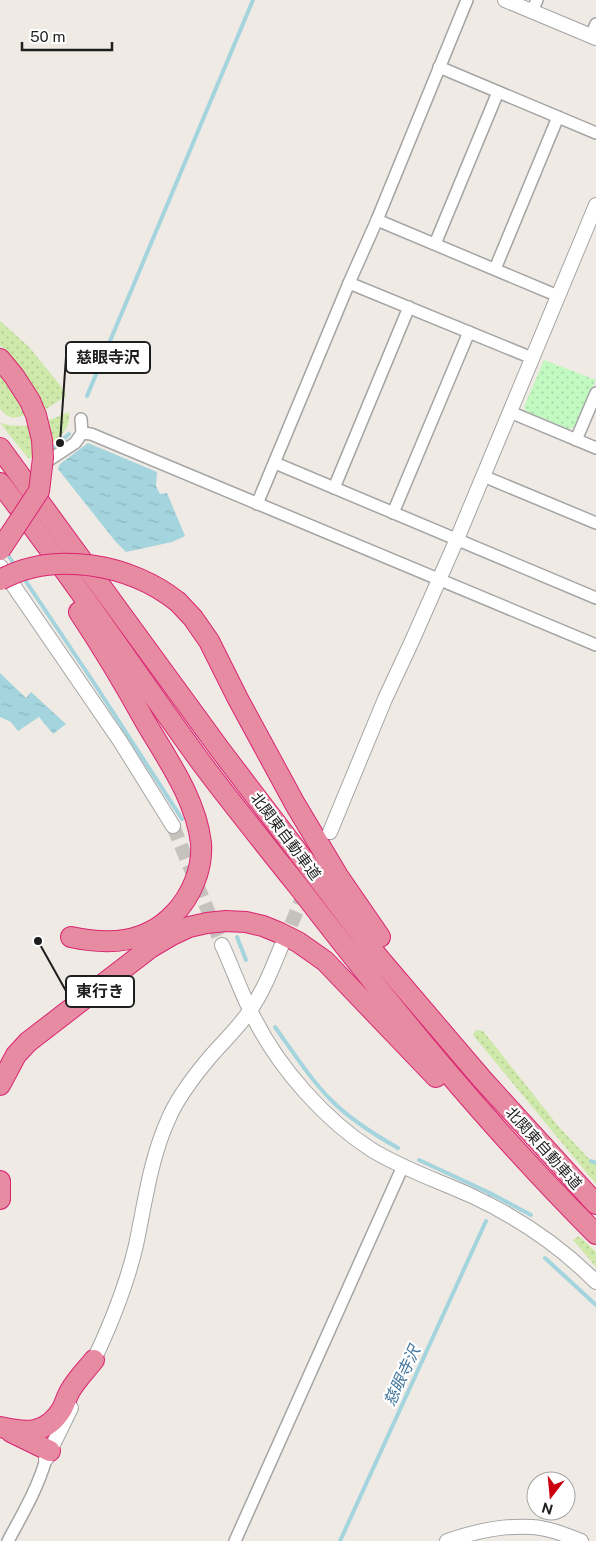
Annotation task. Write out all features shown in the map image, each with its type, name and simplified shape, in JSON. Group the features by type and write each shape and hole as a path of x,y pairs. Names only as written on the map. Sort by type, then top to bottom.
{"highway":[{"path":"0,359 14,376 30,401 42,440 44,458 40,491 0,550"},
{"name":"北関東自動車道","path":"0,448 245,783 378,957 526,1128 596,1204"},
{"name":"北関東自動車道","path":"0,483 204,765 366,975 423,1044 532,1167 596,1234"},
{"path":"15,503 40,555 114,667 183,788 196,820 201,843 199,868 193,888 177,911 161,926 142,936 124,941 96,942 71,937"},
{"path":"0,580 24,570 45,566 68,564 95,566 135,576 151,583 178,602 193,618 209,641 265,751 338,876 386,946 417,983 436,1012 449,1040"},
{"path":"0,1085 16,1055 28,1042 150,948 189,927 226,921 246,922 280,933 298,942 325,961 478,1120 532,1167"},
{"path":"0,1181 0,1199"},
{"path":"0,1427 21,1432 33,1431 45,1426 61,1409 70,1390 94,1360"},
{"path":"0,1427 48,1455"}],"street":[{"path":"257,504 377,220 466,0"},
{"path":"505,0 535,6 594,33"},
{"path":"439,67 596,134"},
{"path":"435,244 498,92"},
{"path":"495,269 558,117"},
{"path":"330,832 385,699 457,539 594,214"},
{"path":"377,220 558,296"},
{"path":"349,283 532,358"},
{"path":"334,488 409,307"},
{"path":"393,513 469,332"},
{"path":"576,440 596,393"},
{"path":"510,412 596,448"},
{"path":"35,469 75,444 82,433 81,419"},
{"path":"82,433 91,434 596,646"},
{"path":"275,463 596,598"},
{"path":"483,476 596,523"},
{"path":"0,566 120,741 173,826"},
{"path":"222,945 261,1031 296,1081 320,1107 358,1140 403,1166 474,1197 528,1226 559,1247 596,1282"},
{"path":"8,1541 110,1325 128,1274 156,1150 168,1118 179,1099 208,1059 250,1010 268,978 281,947"},
{"path":"235,1541 403,1166"},
{"path":"447,1541 461,1536 496,1529 533,1527 581,1541"}],"green space":[{"path":"0,321 29,347 64,390 66,396 43,411 13,418 6,415 0,409 0,370 25,406 41,400 20,367 0,345"},
{"path":"544,360 596,380 577,426 568,429 526,411 524,407"},
{"path":"69,412 69,420 62,434 50,445 29,459 0,423 19,426 36,424"},
{"path":"476,1030 483,1031 559,1127 591,1161 596,1163 596,1184 473,1035"},
{"path":"579,1236 596,1252 596,1267 573,1240"}],"water":[{"path":"88,443 157,472 156,486 160,494 167,493 185,536 172,542 126,552 115,541 58,469 60,464"},
{"path":"0,673 26,698 31,692 66,724 53,734 39,717 18,731 11,722 0,717"}],"waterway":[{"path":"87,396 253,0"},
{"name":"慈眼寺沢","path":"49,451 69,434"},
{"name":"慈眼寺沢","path":"6,552 16,567"},
{"name":"慈眼寺沢","path":"23,577 182,819"},
{"name":"慈眼寺沢","path":"237,937 246,960"},
{"name":"慈眼寺沢","path":"275,1027 309,1075 332,1101 347,1115 398,1148"},
{"name":"慈眼寺沢","path":"419,1160 490,1193 489,1198"},
{"path":"591,1161 596,1163"},
{"path":"490,1193 531,1215"},
{"name":"慈眼寺沢","path":"340,1541 486,1221"},
{"path":"545,1258 596,1305"}],"tunnel":[{"path":"173,826 222,945"},
{"path":"283,944 316,865"}],"place":[{"name":"慈眼寺沢","path":"60,443"},
{"name":"東行き","path":"38,941"}]}
